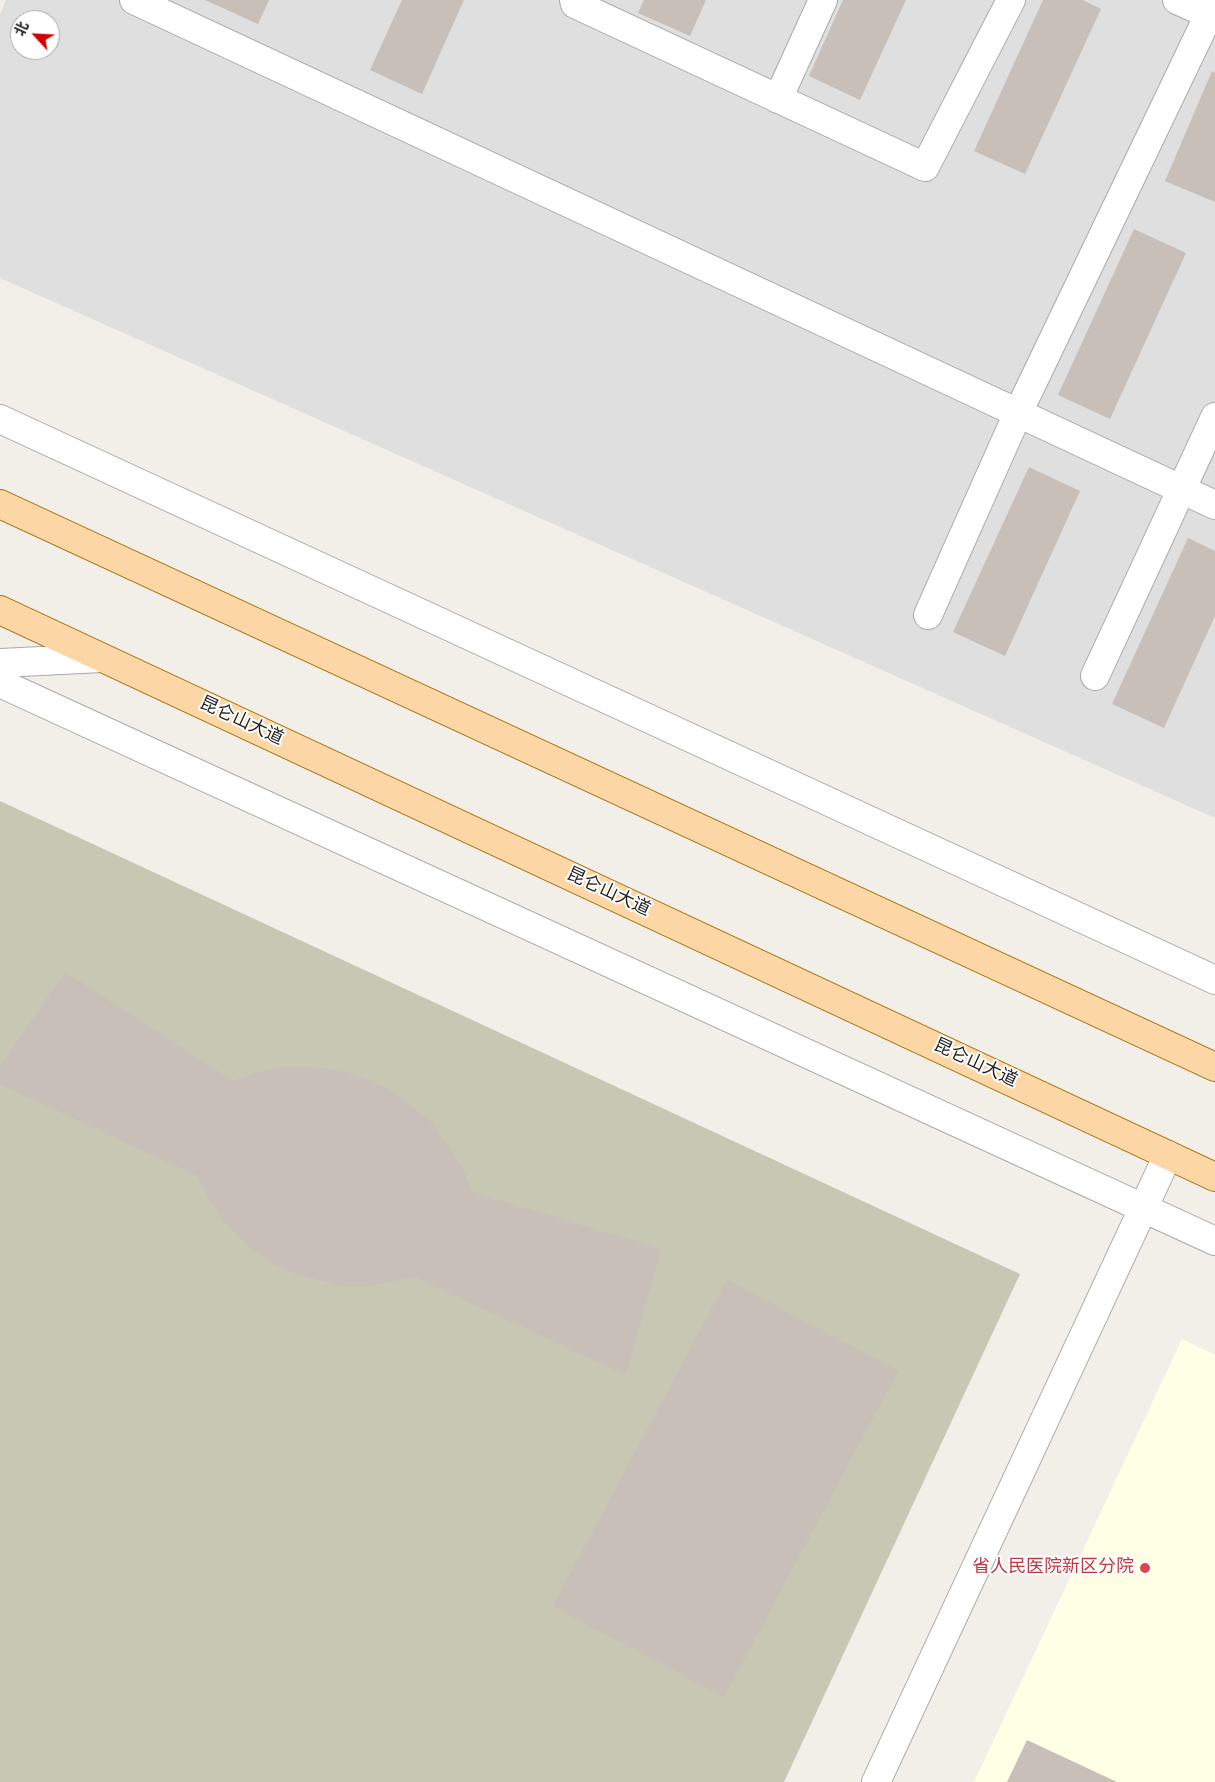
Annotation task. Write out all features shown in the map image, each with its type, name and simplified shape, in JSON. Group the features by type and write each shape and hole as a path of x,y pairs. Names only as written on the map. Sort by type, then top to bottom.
{"main road":[{"path":"0,504 1215,1067"},
{"name":"昆仑山大道","path":"0,610 1215,1177"}],"street":[{"path":"134,0 169,7 1018,413 1215,505"},
{"path":"574,0 575,4 605,8 778,99 925,167 1012,0"},
{"path":"778,99 823,0"},
{"path":"928,615 1018,413 1213,11 1177,0"},
{"path":"1096,676 1215,416"},
{"path":"0,419 1215,980"},
{"path":"0,663 102,658"},
{"path":"0,683 1215,1241"},
{"path":"876,1782 1168,1155"}],"shaded area":[{"path":"6,0 1215,0 1215,818 0,278 0,15"},
{"path":"0,801 1020,1274 784,1782 0,1782"},
{"name":"省人民医院新区分院","path":"1182,1339 1215,1355 1215,1782 974,1782"}],"building":[{"path":"205,0 269,0 258,24"},
{"path":"402,0 464,0 422,94 370,70"},
{"path":"644,0 706,0 690,36 638,13"},
{"path":"843,0 906,0 860,100 809,76"},
{"path":"1043,0 1083,0 1101,9 1025,174 974,151"},
{"path":"1212,71 1215,73 1215,202 1165,181"},
{"path":"1134,229 1186,253 1110,419 1058,395"},
{"path":"1029,467 1080,491 1005,656 953,632"},
{"path":"1188,538 1215,551 1215,616 1164,728 1112,704"},
{"path":"65,972 233,1081 258,1072 285,1067 313,1067 340,1071 366,1079 391,1090 432,1123 462,1167 472,1192 661,1249 626,1375 415,1277 367,1286 342,1286 295,1274 270,1262 247,1245 227,1225 211,1202 198,1176 0,1084 0,1067"},
{"path":"727,1280 898,1371 724,1697 553,1606"},
{"path":"1027,1740 1117,1782 1007,1782"}],"place":[{"name":"省人民医院新区分院","path":"1145,1568"}]}
